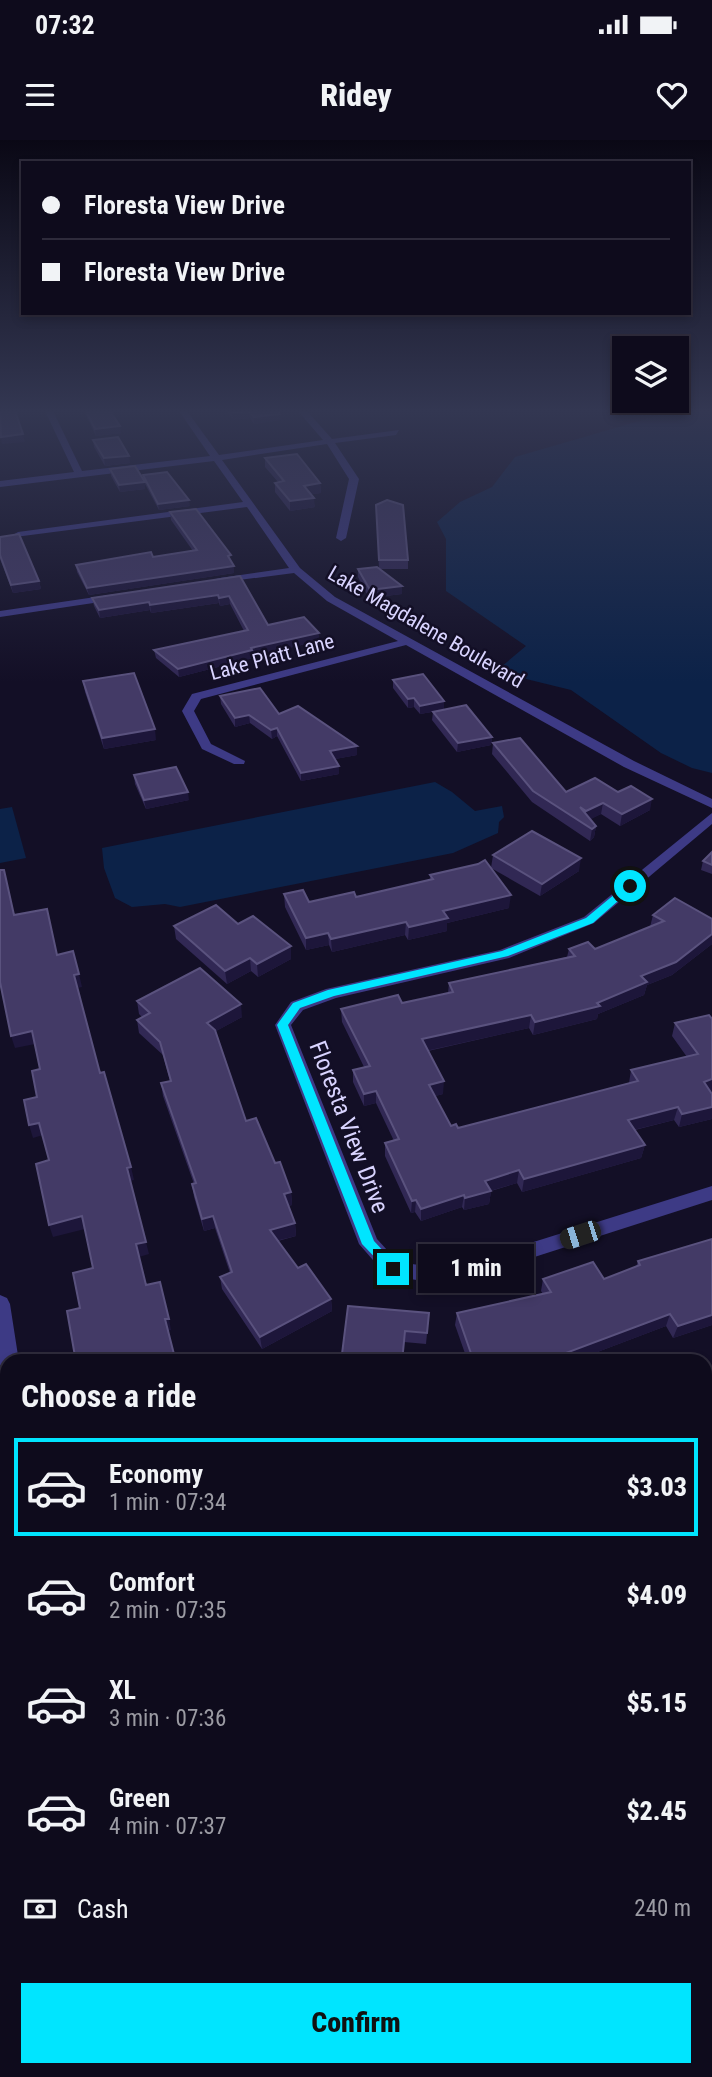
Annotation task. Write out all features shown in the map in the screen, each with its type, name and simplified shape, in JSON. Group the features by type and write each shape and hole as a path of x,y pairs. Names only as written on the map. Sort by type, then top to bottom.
{"street":[{"name":"Lake Magdalene Boulevard","path":"247,501 296,570 331,599 629,764 712,804"},
{"path":"341,538 349,501"},
{"path":"18,534 249,504"},
{"path":"202,584 296,570"},
{"path":"0,614 135,594"},
{"name":"Lake Platt Lane","path":"239,761 206,746 188,711 196,697 406,642"},
{"name":"Floresta View Drive","path":"712,817 589,920 504,954 332,993 297,1006 283,1025 369,1244 393,1269 447,1277 712,1194"},
{"path":"0,1304 8,1354"}],"water":[{"path":"461,501 712,501 712,773 692,768 661,753 571,690 518,677 501,667 526,646 446,591 446,539 437,522"},
{"path":"435,782 475,811 502,806 504,817 499,822 498,833 453,853 180,907 165,904 132,907 115,898 104,868 102,848"},
{"path":"12,807 26,858 0,863 0,809"}],"building":[{"path":"391,501 403,505 408,560 379,560 376,505"},
{"path":"196,509 231,555 228,556 234,566 87,588 76,565 151,552 153,557 197,550 170,512"},
{"path":"19,534 39,581 11,585 0,555 0,537"},
{"path":"377,567 402,586 370,590 358,569"},
{"path":"240,576 268,625 304,617 319,633 251,648 252,650 178,669 154,650 248,630 229,596 219,598 218,595 150,605 149,602 99,610 92,598"},
{"path":"134,673 155,729 102,738 83,681"},
{"path":"423,674 444,701 420,706 414,698 408,699 393,680"},
{"path":"260,688 279,714 298,706 357,746 330,751 339,766 301,773 277,728 271,730 249,715 235,718 220,696"},
{"path":"466,705 492,737 458,743 433,712"},
{"path":"520,738 566,792 595,778 618,792 631,786 652,799 622,814 603,803 586,811 580,807 596,826 592,829 533,791 493,743"},
{"path":"176,767 188,792 144,800 134,775"},
{"path":"532,831 581,858 542,884 493,855"},
{"path":"712,852 712,865 703,861"},
{"path":"485,860 511,895 443,911 448,918 409,927 406,922 331,939 328,933 306,938 284,894 303,890 309,902 354,892 356,897 433,879 430,875"},
{"path":"0,870 4,870 14,915 47,909 57,955 73,951 79,974 74,975 100,1073 104,1072 131,1167 127,1168 146,1242 136,1244 146,1285 160,1282 169,1319 165,1319 174,1354 75,1354 67,1311 80,1308 73,1273 93,1268 82,1216 49,1225 36,1164 49,1160 39,1123 29,1125 24,1100 37,1097 32,1071 40,1069 32,1031 11,1036 0,982"},
{"path":"675,898 712,919 712,934 676,962 641,976 647,982 597,1003 600,1006 535,1022 531,1015 422,1039 444,1081 429,1085 451,1126 456,1124 458,1128 638,1081 631,1070 698,1054 675,1023 709,1015 712,1019 712,1079 704,1082 712,1094 712,1107 682,1114 678,1107 628,1120 645,1145 524,1179 519,1170 485,1181 491,1191 465,1198 464,1195 421,1209 416,1200 412,1201 385,1143 399,1139 376,1091 364,1094 353,1070 370,1066 341,1009 398,995 402,1003 453,992 449,983 575,956 569,949 588,942 595,949 664,921 653,915"},
{"path":"216,905 238,924 253,916 291,946 257,964 250,958 225,971 174,926"},
{"path":"200,968 241,1004 207,1023 215,1030 246,1121 256,1118 275,1163 280,1162 291,1192 284,1194 295,1223 270,1230 298,1268 306,1264 331,1299 260,1337 220,1277 232,1272 213,1216 202,1219 192,1184 196,1183 161,1083 171,1081 160,1042 137,1020 150,1013 137,1001"},
{"path":"712,1239 712,1315 678,1326 670,1314 563,1354 471,1354 457,1313 551,1292 543,1279 593,1262 604,1279 640,1265 638,1261"},
{"path":"348,1306 429,1313 427,1333 405,1331 403,1354 342,1354"}],"route":[{"path":"393,1269 369,1244 283,1025 297,1006 332,993 504,954 589,920 630,886"}]}
